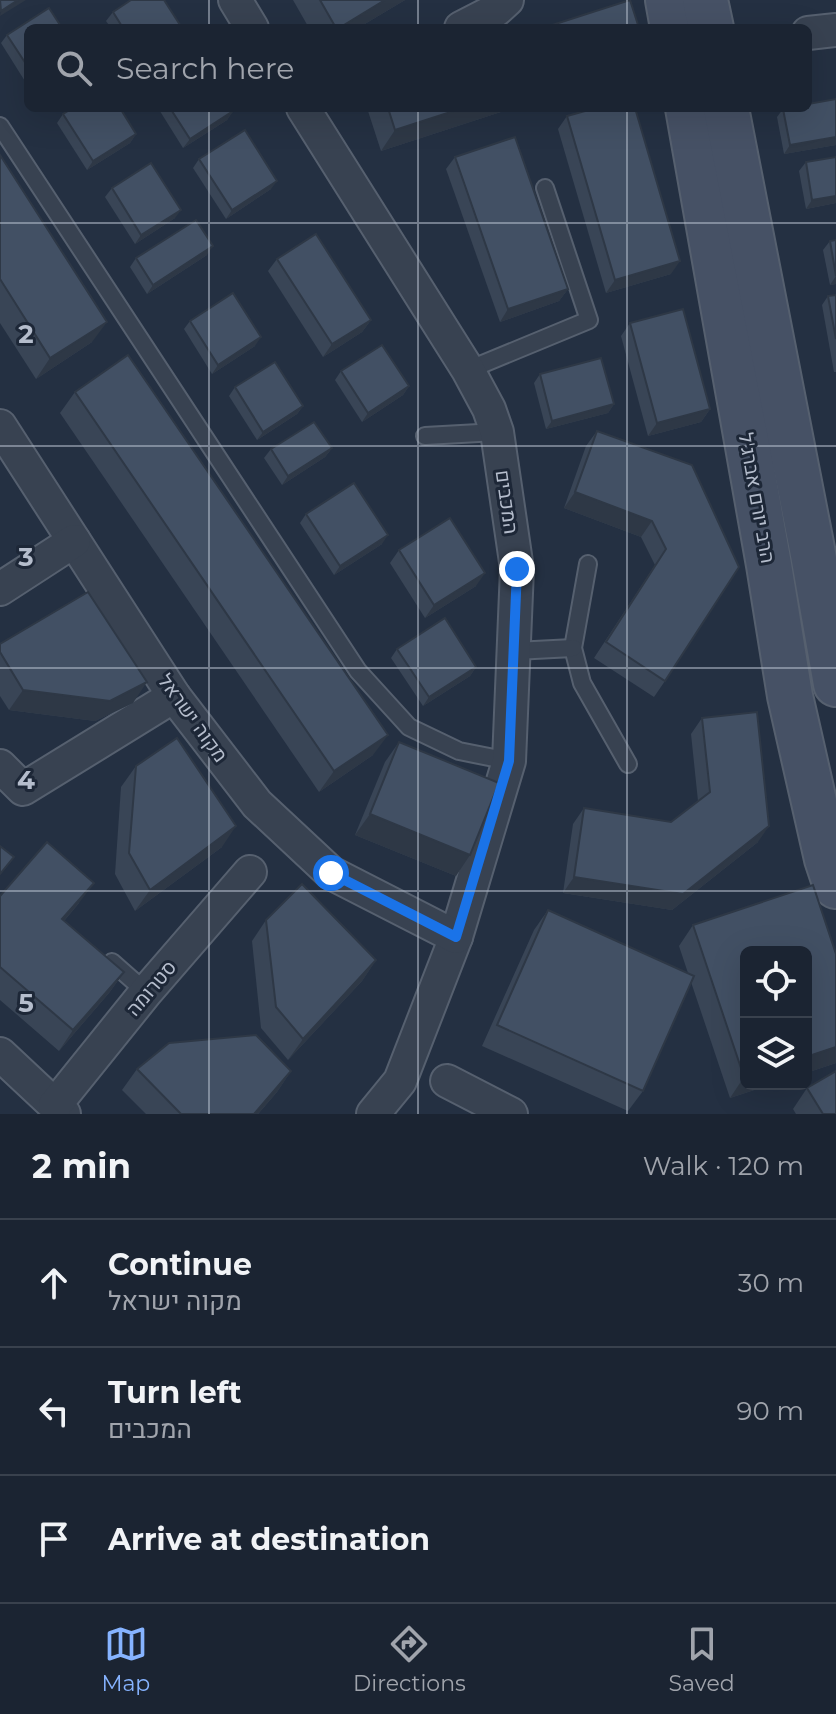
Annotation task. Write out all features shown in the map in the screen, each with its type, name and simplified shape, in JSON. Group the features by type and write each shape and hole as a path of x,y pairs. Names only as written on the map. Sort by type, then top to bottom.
{"street":[{"path":"235,0 250,24"},
{"path":"469,24 496,10 507,0"},
{"path":"812,33 836,30"},
{"name":"המכבים","path":"307,112 468,370 489,409 497,432 517,569 509,761 456,937 400,1081 373,1114"},
{"name":"הרב יורם אברג'ל","path":"689,112 790,696 836,886"},
{"path":"727,112 825,550 836,684"},
{"name":"מקוה ישראל","path":"0,426 174,696 257,804 331,873 456,937"},
{"path":"0,589 74,541"},
{"path":"769,565 825,550"},
{"path":"0,766 23,789 174,696"},
{"name":"סטרומה","path":"60,1110 146,992 250,872"},
{"path":"0,1054 60,1110"},
{"path":"447,1081 511,1114"}],"lane":[{"path":"0,126 358,671 409,727 459,751 509,761"},
{"path":"468,370 589,320 545,188"},
{"path":"425,436 497,432"},
{"path":"588,564 573,648 582,683 628,764"},
{"path":"515,651 573,648"},
{"path":"112,962 146,992"}],"building":[{"path":"0,0 18,0 1,11"},
{"path":"131,0 164,0 179,24 120,24 113,12"},
{"path":"320,0 385,0 346,24 334,24"},
{"path":"630,0 638,24 555,24"},
{"path":"49,8 59,24 24,24"},
{"path":"24,24 24,61 7,35"},
{"path":"836,99 836,137 790,145 784,112 812,112 812,103"},
{"path":"122,112 136,134 93,161 63,114"},
{"path":"173,112 231,112 190,139"},
{"path":"389,112 451,112 395,130"},
{"path":"582,112 636,112 680,261 615,280 567,116"},
{"path":"245,130 277,181 232,210 199,159"},
{"path":"515,137 568,289 508,309 455,157"},
{"path":"0,155 107,322 50,358 0,279"},
{"path":"836,157 836,196 812,200 806,162"},
{"path":"151,163 181,210 141,235 112,188"},
{"path":"196,220 213,246 153,285 136,258"},
{"path":"316,234 371,320 332,344 277,259"},
{"path":"836,240 836,276 830,241"},
{"path":"233,293 261,337 218,365 190,321"},
{"path":"836,295 836,339 828,296"},
{"path":"683,309 710,409 657,423 630,323"},
{"path":"382,345 409,386 368,413 341,371"},
{"path":"128,355 388,735 334,771 75,392"},
{"path":"601,358 614,404 552,421 540,374"},
{"path":"275,362 303,406 263,432 235,387"},
{"path":"314,422 332,448 288,476 271,449"},
{"path":"597,431 692,465 739,567 665,681 606,642 666,549 652,521 575,492"},
{"path":"354,483 388,535 340,566 306,514"},
{"path":"450,518 485,573 434,605 399,550"},
{"path":"88,592 147,682 110,701 23,690 0,652 0,644"},
{"path":"445,618 476,667 429,697 397,649"},
{"path":"757,712 769,826 683,894 574,877 584,808 671,822 710,792 702,718"},
{"path":"177,738 236,826 150,890 129,853 136,766"},
{"path":"399,742 499,783 470,855 370,814"},
{"path":"47,842 94,883 62,919 124,972 73,1030 0,967 0,896"},
{"path":"0,846 14,857 0,874"},
{"path":"302,884 376,960 303,1039 276,1007 266,920"},
{"path":"813,885 836,954 836,1047 812,1055 812,946 740,946 740,1065 693,925"},
{"path":"548,910 694,976 643,1091 497,1025"},
{"path":"256,1035 291,1071 254,1114 181,1114 137,1069 169,1043"},
{"path":"836,1071 836,1114 823,1114 808,1090 812,1090 812,1085"}],"route":[{"path":"331,873 456,937 509,761 517,569"}]}
